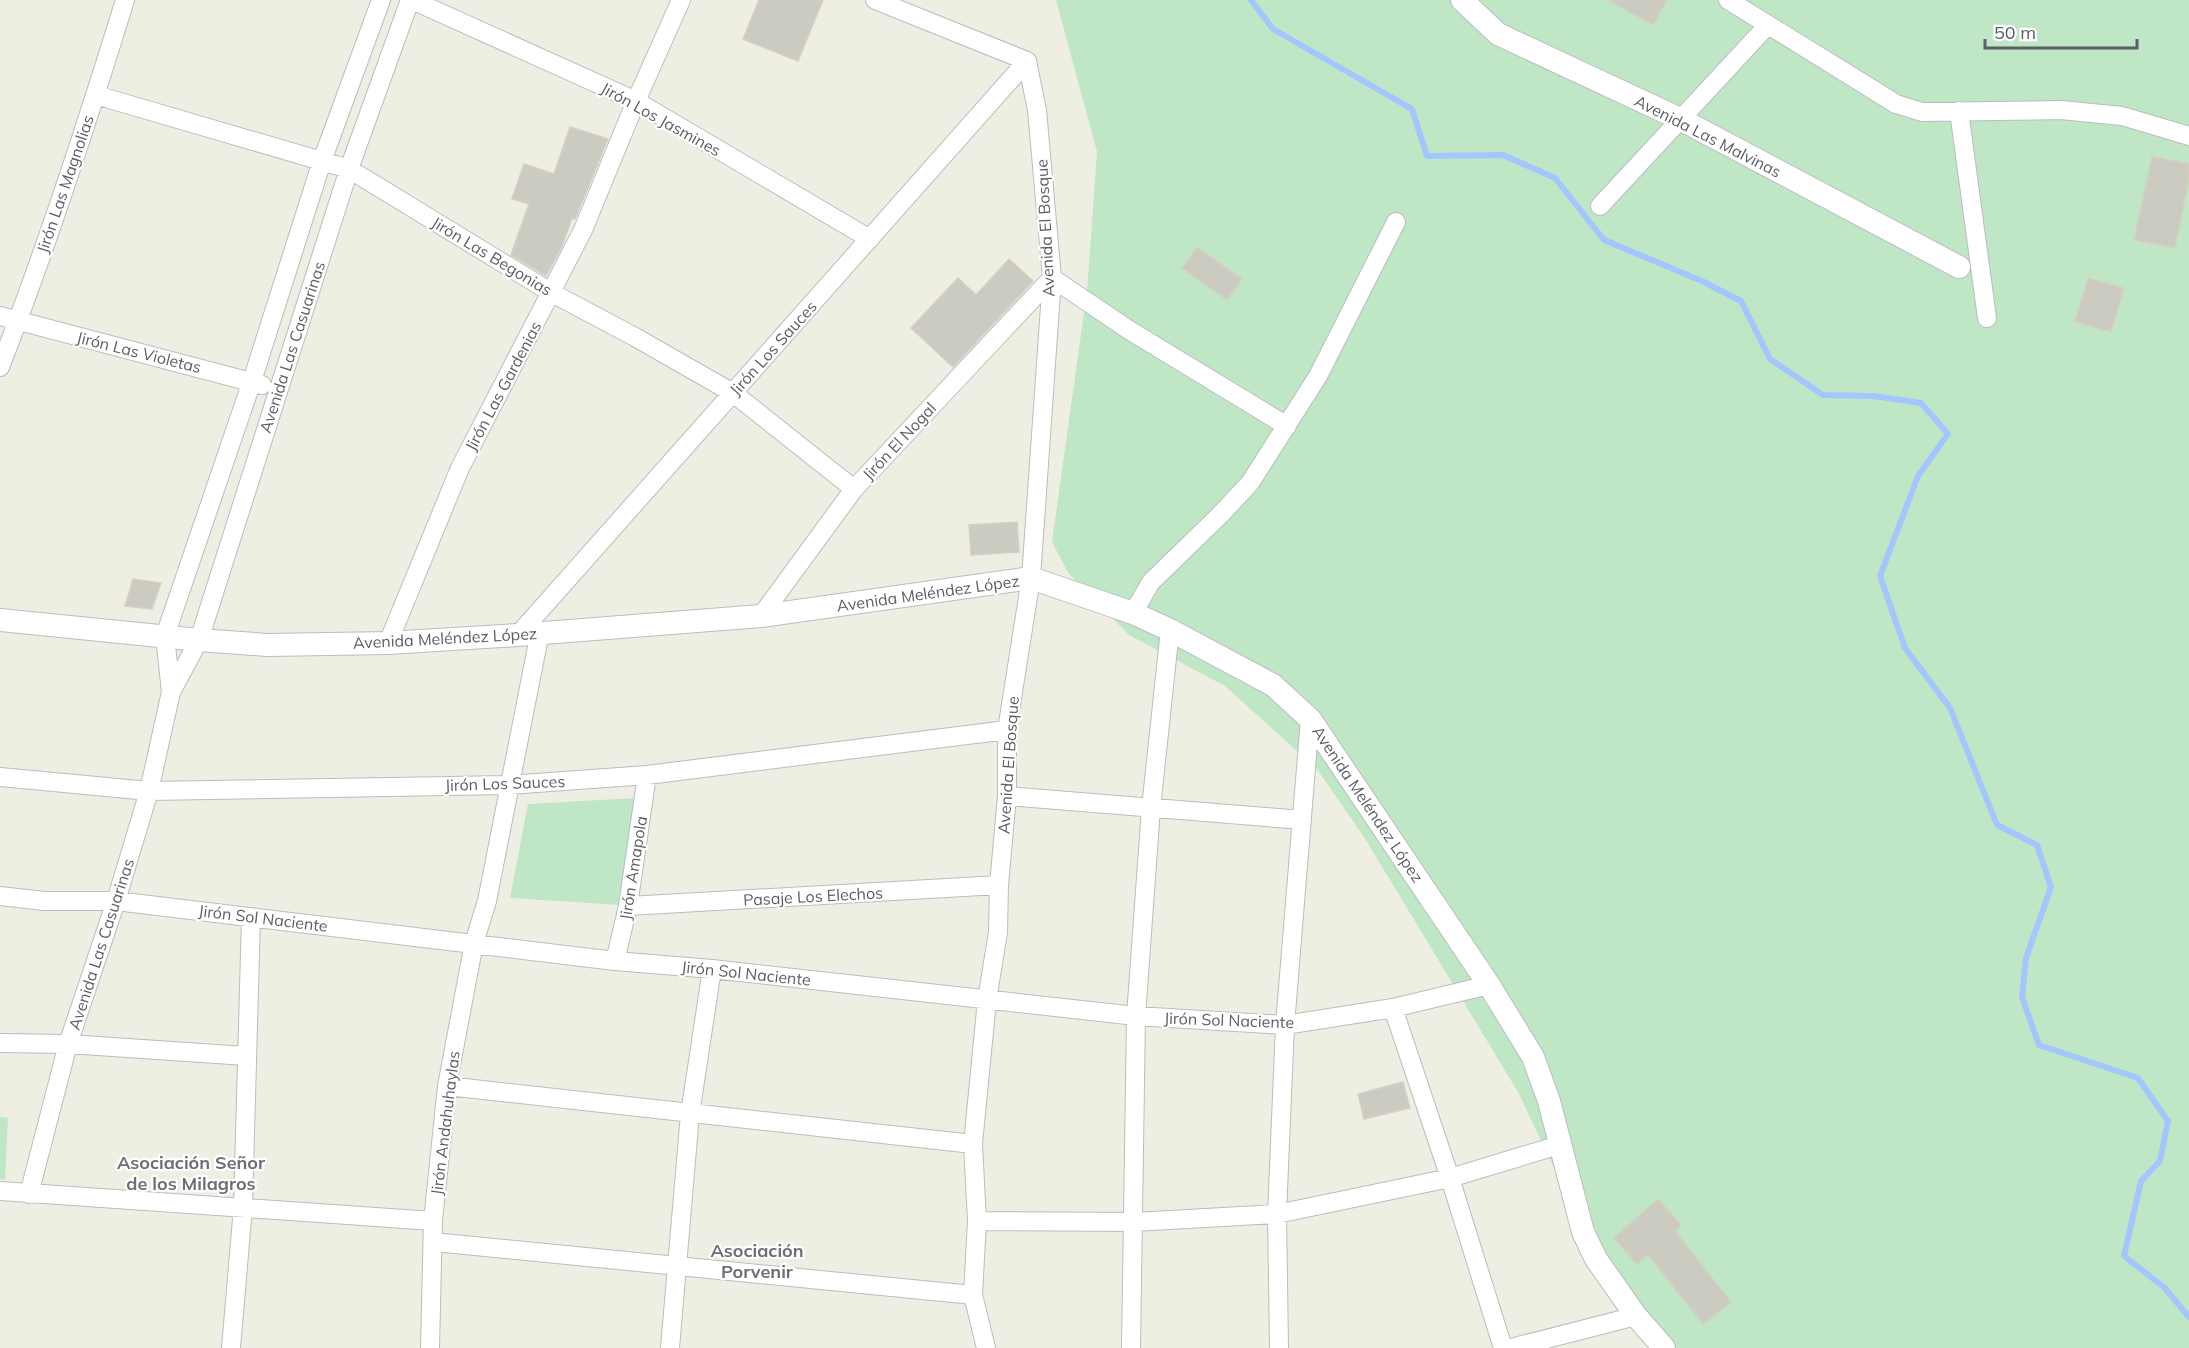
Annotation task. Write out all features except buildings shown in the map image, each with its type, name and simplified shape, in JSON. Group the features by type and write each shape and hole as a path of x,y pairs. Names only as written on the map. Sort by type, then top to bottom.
{"street":[{"name":"Jirón Las Magnolias","path":"0,367 96,95 125,0"},
{"name":"Avenida Las Casuarinas","path":"171,692 165,636 252,381 322,162 381,0"},
{"name":"Avenida Las Casuarinas","path":"29,1194 68,1044 116,901 149,791 171,692 199,640 349,170 411,0"},
{"name":"Jirón Los Jasmines","path":"411,0 636,101 870,239"},
{"name":"Jirón Las Gardenias","path":"388,643 460,468 583,230 636,101 681,0"},
{"path":"875,0 1028,61"},
{"name":"Avenida Las Malvinas","path":"1462,0 1498,34 1680,119 1959,267"},
{"path":"1728,0 1896,104 1922,112 2061,110 2122,116 2189,136"},
{"path":"1600,206 1767,26"},
{"name":"Avenida El Bosque","path":"986,1348 973,1296 976,1221 973,1144 987,1000 998,932 999,885 1007,796 1007,730 1031,578 1052,278 1037,110 1028,61"},
{"name":"Jirón Los Sauces","path":"529,634 733,393 1028,61"},
{"name":"Jirón Las Begonias","path":"96,95 349,170 552,293 733,393 854,489"},
{"path":"1959,111 1987,318"},
{"path":"1133,613 1150,582 1250,483 1318,376 1396,222"},
{"path":"1052,278 1129,330 1287,426"},
{"name":"Jirón El Nogal","path":"761,616 854,489 1052,278"},
{"name":"Jirón Las Violetas","path":"0,316 252,381 278,390"},
{"name":"Avenida Meléndez López","path":"0,620 268,645 388,643 761,616 1031,578 1133,613 1170,630 1273,685 1310,719 1489,985 1533,1058 1549,1101 1559,1145 1588,1241 1596,1259 1636,1316 1664,1348"},
{"path":"1131,1348 1136,1016 1151,808 1170,630"},
{"path":"509,785 529,634"},
{"path":"1279,1348 1277,1214 1285,1025 1310,719"},
{"name":"Jirón Los Sauces","path":"0,777 149,791 509,785 647,775 1007,730"},
{"name":"Jirón Amapola","path":"615,961 628,906 647,775"},
{"name":"Jirón Andahuhaylas","path":"430,1348 433,1221 447,1086 474,943 487,901 509,785"},
{"path":"1007,796 1302,820"},
{"name":"Pasaje Los Elechos","path":"628,906 999,885"},
{"name":"Jirón Sol Naciente","path":"0,896 44,901 116,901 615,961 712,969 1136,1016 1285,1025 1393,1008 1489,985"},
{"path":"231,1348 243,1207 252,917"},
{"path":"670,1348 690,1114 712,969"},
{"path":"1393,1008 1450,1178 1503,1348"},
{"path":"0,1043 68,1044 246,1056"},
{"path":"447,1086 973,1144"},
{"path":"976,1221 1134,1222 1277,1214 1450,1178 1559,1145"},
{"path":"0,1191 433,1221"},
{"path":"434,1242 973,1296"},
{"path":"1511,1348 1636,1316"}],"green space":[{"path":"1056,0 2189,0 2189,1348 1675,1348 1647,1314 1575,1212 1518,1092 1364,837 1317,769 1225,686 1129,635 1069,574 1052,542 1087,291 1097,152"},
{"path":"636,798 621,905 510,898 528,804"},
{"path":"0,1117 8,1118 5,1180 0,1179"}],"waterway":[{"path":"1251,0 1273,29 1412,109 1427,156 1503,155 1555,178 1604,240 1702,281 1741,301 1770,359 1823,395 1874,396 1921,403 1948,434 1918,476 1880,576 1905,648 1950,708 1997,825 2037,845 2051,887 2026,958 2022,997 2039,1045 2138,1078 2168,1121 2160,1161 2141,1181 2124,1256 2165,1288 2189,1317"}],"district":[{"name":"Asociación Señor de los Milagros","path":"191,1172"},
{"name":"Asociación Porvenir","path":"757,1260"}]}
